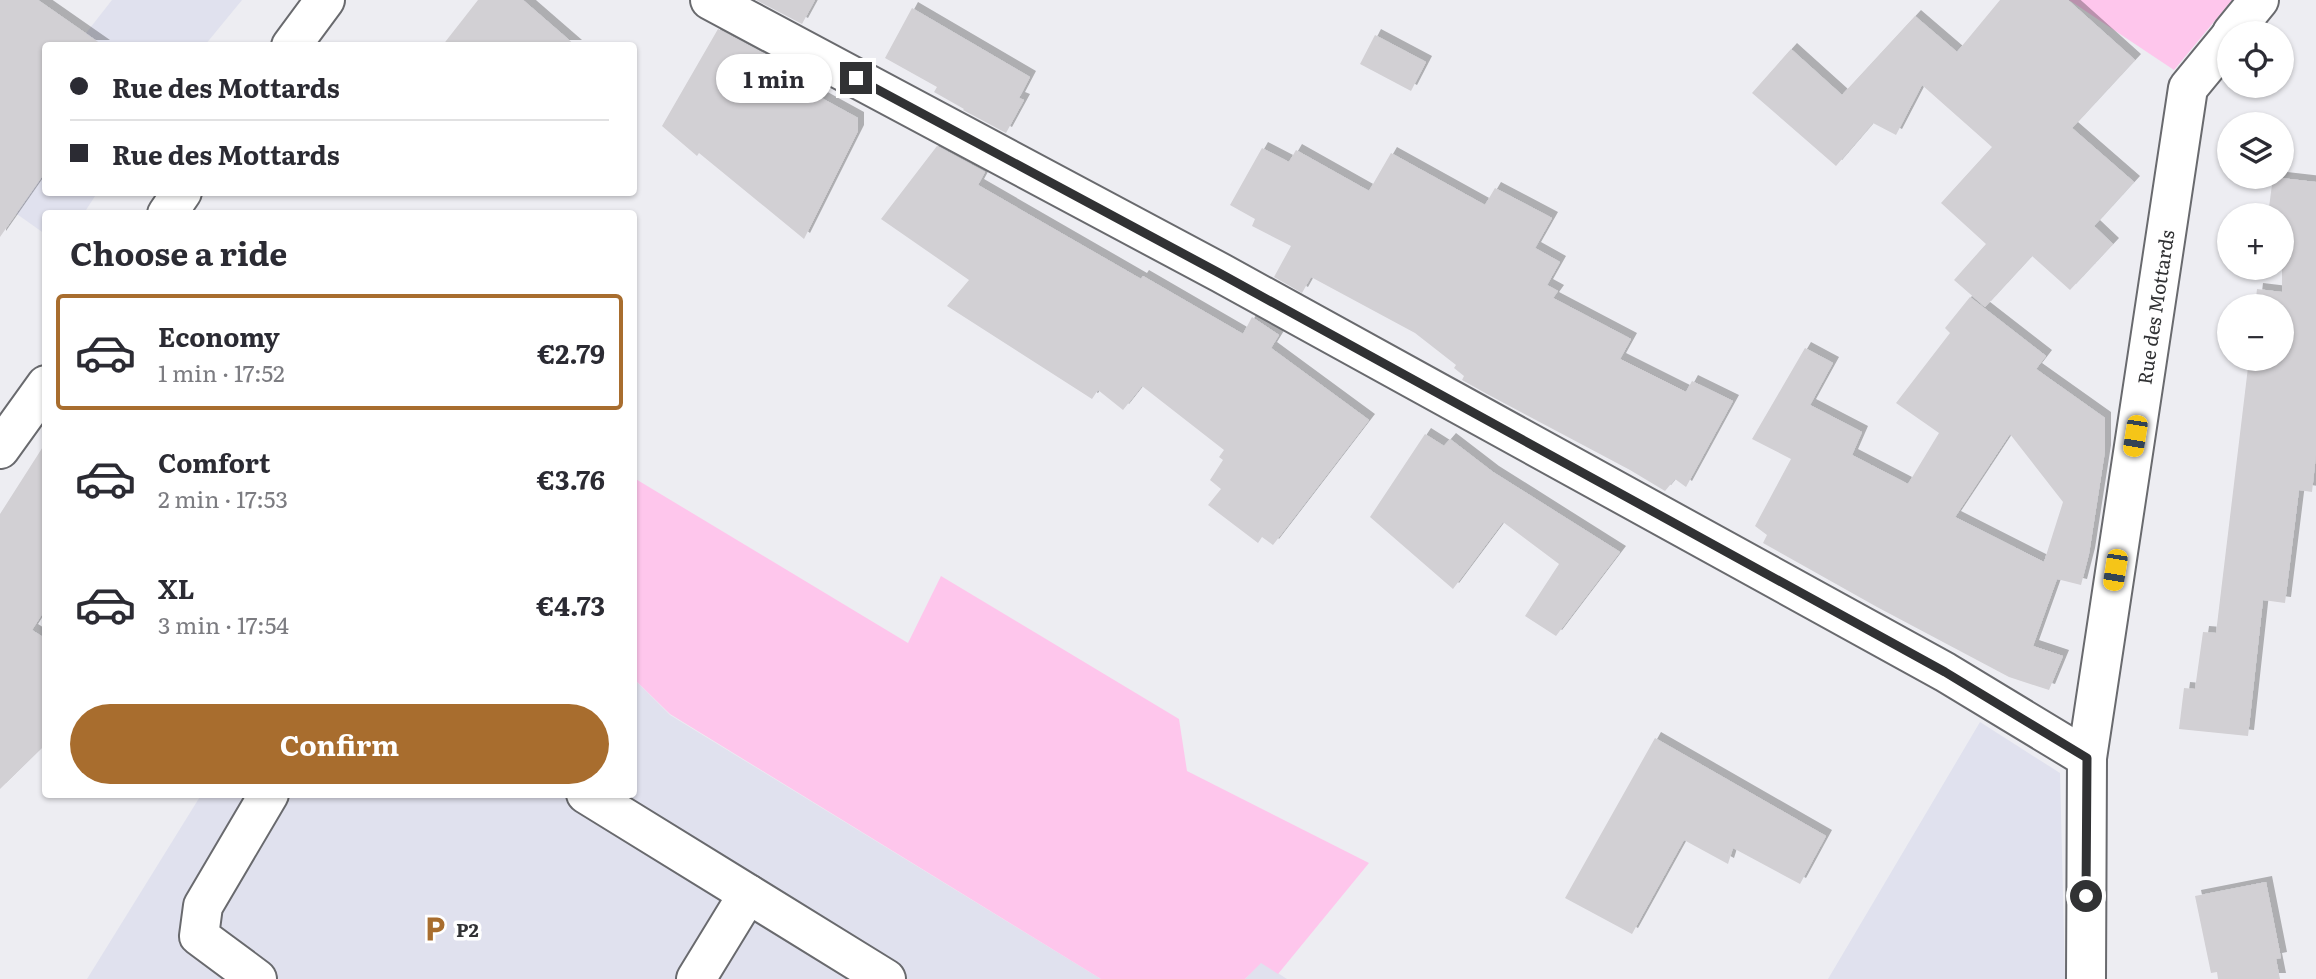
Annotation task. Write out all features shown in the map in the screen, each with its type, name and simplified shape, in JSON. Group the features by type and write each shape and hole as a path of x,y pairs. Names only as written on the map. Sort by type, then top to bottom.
{"street":[{"path":"294,42 325,0"},
{"path":"710,0 1221,274 1945,672 2087,758"},
{"name":"Rue des Mottards","path":"2242,21 2259,0"},
{"name":"Rue des Mottards","path":"2086,979 2087,758 2188,88 2217,52"},
{"path":"0,449 42,391"},
{"path":"257,979 199,936 203,906 267,798"},
{"path":"592,798 886,979"},
{"path":"696,979 748,894"}],"shaded area":[{"path":"112,0 242,0 207,42 79,42"},
{"path":"2069,0 2232,0 2174,70"},
{"path":"0,47 42,82 42,196 95,196 86,210 42,210 42,232 0,202"},
{"path":"637,480 908,643 941,576 1179,719 1187,771 1369,863 1278,974 1261,963 1245,979 1101,979 670,714 637,682"},
{"path":"637,682 670,715 1101,979 87,979 199,798 637,798"},
{"path":"1980,722 2060,773 2065,979 1828,979"},
{"path":"1261,962 1287,979 1245,979"}],"building":[{"path":"0,0 38,0 98,42 42,42 42,177 0,237"},
{"path":"478,0 523,0 571,42 445,42"},
{"path":"756,0 815,0 802,24"},
{"path":"2000,0 2068,0 2135,60 2072,128 2134,182 2094,226 2113,244 2070,290 2032,256 1985,307 1954,280 1986,244 1941,203 1992,147 1922,85 1896,135 1873,123 1836,166 1752,93 1791,49 1842,95 1915,16 1957,52"},
{"path":"912,8 1030,77 1019,98 1024,100 1006,133 963,110 934,92 937,87 885,58"},
{"path":"718,29 782,63 776,73 858,118 858,131 804,239 662,126"},
{"path":"1375,35 1426,62 1411,91 1360,64"},
{"path":"937,146 985,172 978,185 1141,279 1143,276 1243,334 1252,317 1279,335 1271,348 1369,420 1273,545 1262,537 1258,543 1208,505 1221,489 1210,480 1223,460 1219,457 1224,450 1142,386 1123,410 1098,390 1092,399 947,306 969,280 881,219"},
{"path":"1262,148 1289,162 1296,150 1369,191 1391,153 1485,205 1495,188 1552,218 1535,248 1560,262 1547,285 1558,291 1553,298 1631,339 1620,359 1686,392 1692,381 1733,401 1686,487 1675,479 1665,491 1462,380 1464,376 1454,368 1456,365 1415,333 1311,277 1302,293 1274,277 1291,246 1252,226 1255,219 1230,205"},
{"path":"2294,179 2316,182 2316,455 2312,492 2299,490 2285,603 2263,600 2248,736 2179,729 2184,688 2195,689 2203,632 2216,633 2248,371 2294,371 2294,294 2256,294 2257,289 2282,292 2282,280 2294,280 2294,203 2270,203 2271,189 2294,189"},
{"path":"1970,297 2046,356 2036,369 2105,418 2105,451 2089,554 2081,585 2057,579 2033,646 2063,656 2049,690 2009,677 1877,607 1763,543 1767,535 1755,526 1791,459 1752,439 1805,348 1833,363 1810,405 1862,432 1852,455 1908,484 1939,433 1896,403 1950,333 1945,328","holes":["2010,434 2063,502 2044,562 1955,517"]},
{"path":"1425,434 1444,446 1450,439 1493,472 1620,552 1556,636 1525,616 1559,564 1503,522 1453,589 1370,517"},
{"path":"42,448 42,614 32,630 42,636 42,748 0,789 0,514"},
{"path":"1655,738 1826,836 1800,884 1733,848 1728,864 1684,840 1632,934 1565,898"},
{"path":"2266,882 2281,958 2276,959 2280,979 2218,979 2217,972 2211,973 2195,896"}],"place":[{"name":"P2","path":"435,929"}],"route":[{"path":"856,78 1221,274 1945,672 2087,758 2086,896"}]}
